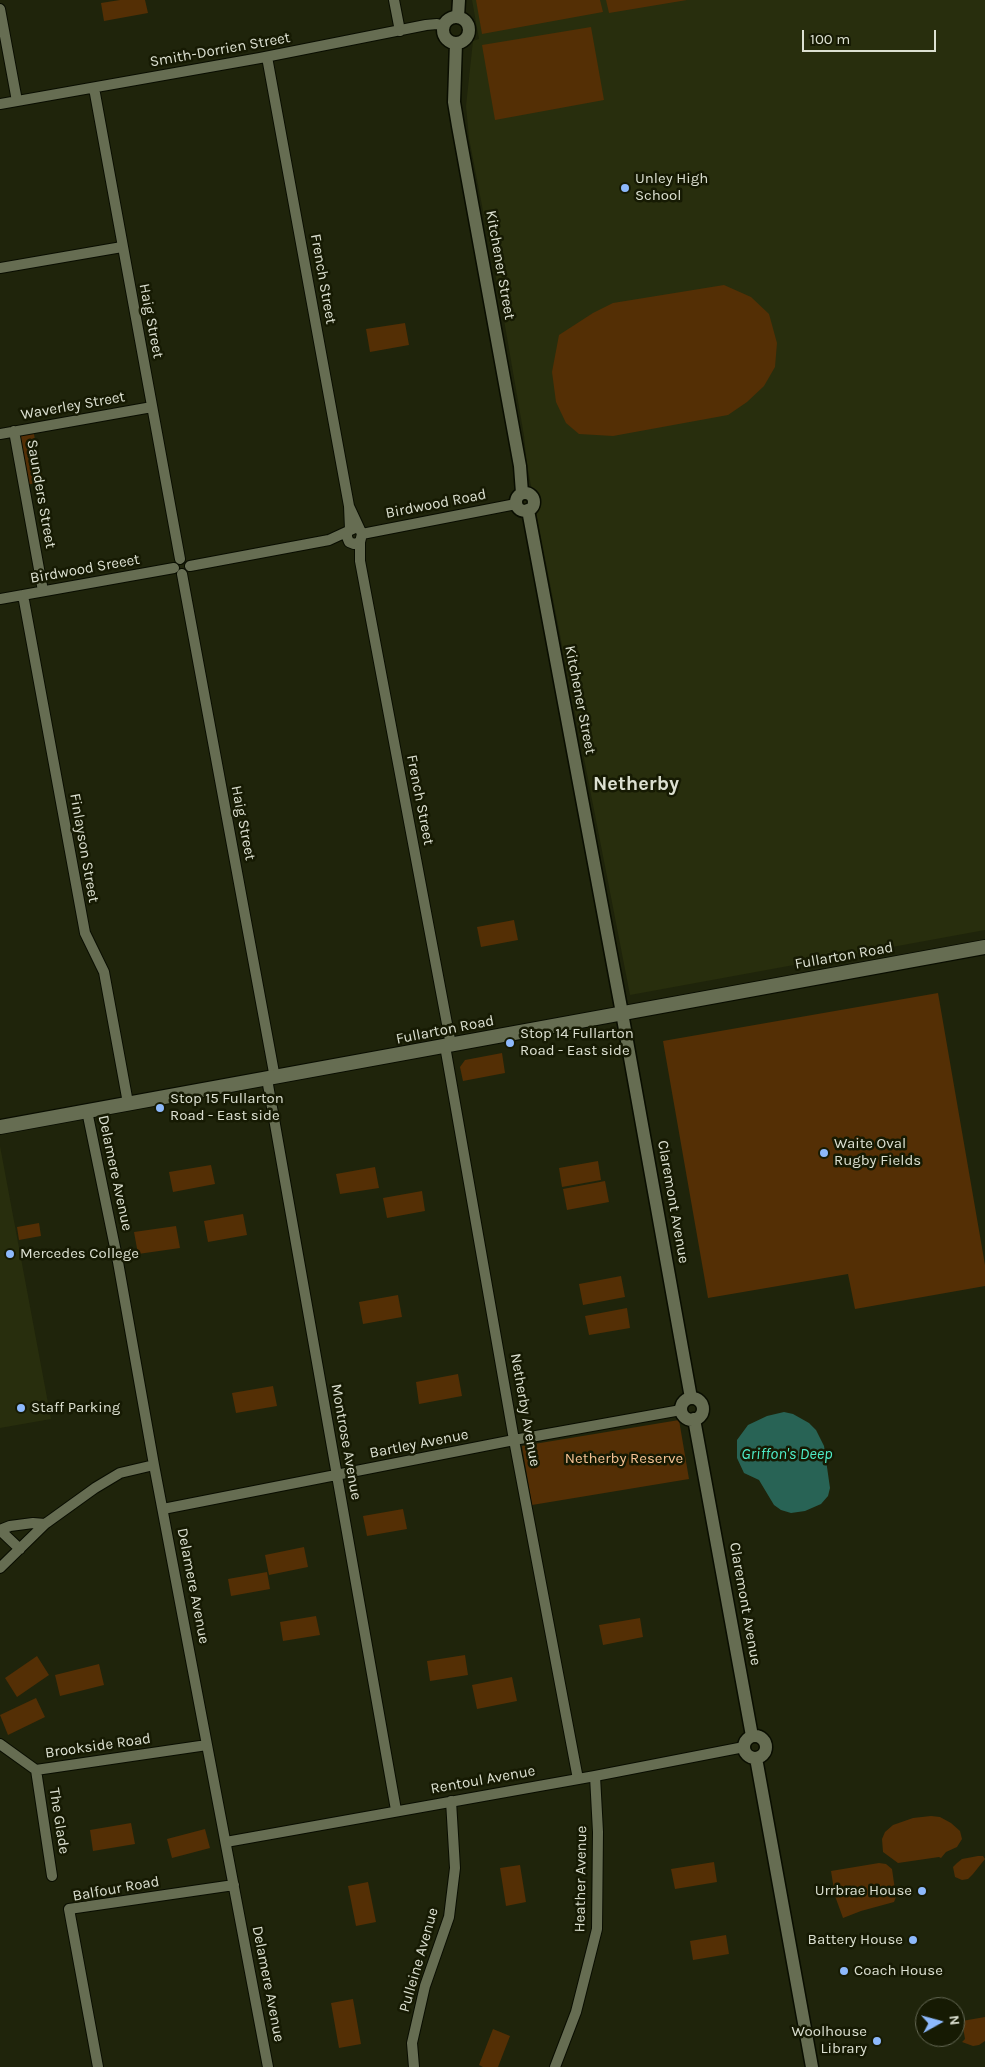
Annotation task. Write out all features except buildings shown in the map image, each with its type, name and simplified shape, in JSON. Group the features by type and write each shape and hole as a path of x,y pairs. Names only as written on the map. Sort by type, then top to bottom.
{"main road":[{"name":"Fullarton Road","path":"0,1127 985,947"}],"street":[{"path":"394,0 400,31"},
{"path":"458,17 459,0"},
{"path":"0,9 17,101"},
{"path":"458,17 466,22 469,32 465,40 456,43 448,41 444,36 444,26 448,20 458,17"},
{"name":"Smith-Dorrien Street","path":"0,104 267,57 432,25 444,26"},
{"name":"Kitchener Street","path":"456,43 454,102 519,458 519,498 530,494 534,500 532,507 528,510 622,1013"},
{"name":"French Street","path":"267,57 448,1046"},
{"name":"Haig Street","path":"94,88 271,1079"},
{"path":"0,268 122,246"},
{"name":"Waverley Street","path":"0,434 152,407"},
{"name":"Saunders Street","path":"14,431 44,591"},
{"name":"Birdwood Road","path":"179,567 186,560 190,566 354,536 519,498"},
{"name":"Birdwood Sreeet","path":"0,599 179,567"},
{"name":"Finlayson Street","path":"23,595 85,933 104,972 128,1103"},
{"name":"Claremont Avenue","path":"622,1013 691,1398"},
{"name":"Netherby Avenue","path":"448,1046 514,1440 578,1779"},
{"name":"Montrose Avenue","path":"271,1079 337,1476 396,1810"},
{"name":"Delamere Avenue","path":"87,1111 118,1262 154,1465 268,2067"},
{"path":"691,1398 698,1400 703,1408 700,1415 694,1420 684,1417 681,1410 683,1402 691,1398"},
{"name":"Bartley Avenue","path":"163,1509 514,1440 681,1410"},
{"name":"Claremont Avenue","path":"694,1420 752,1736"},
{"path":"0,1568 45,1524 95,1488 120,1473 154,1465"},
{"path":"20,1549 0,1530 10,1526 33,1523 45,1524"},
{"path":"752,1736 760,1737 765,1742 766,1748 764,1754 756,1758 749,1756 744,1747 746,1741 752,1736"},
{"name":"Brookside Road","path":"0,1744 36,1770 207,1744"},
{"name":"Rentoul Avenue","path":"226,1842 396,1810 595,1776 744,1747"},
{"path":"756,1758 812,2067"},
{"name":"The Glade","path":"36,1770 52,1876"},
{"name":"Heather Avenue","path":"555,2067 576,2012 597,1929 598,1832 595,1776"},
{"name":"Pulleine Avenue","path":"414,2067 412,2043 414,2033 425,1986 449,1917 456,1868 451,1801"},
{"name":"Balfour Road","path":"98,2067 69,1909 234,1886"}],"shaded area":[{"path":"472,0 985,0 985,930 630,995 527,465 524,436 504,320 469,138 466,106 473,41 479,39"},
{"name":"Mercedes College","path":"0,1146 51,1419 0,1428"}],"green space":[{"path":"120,0 145,0 148,13 104,21 101,3"},
{"path":"476,0 600,0 603,12 482,34"},
{"path":"606,0 687,0 609,13"},
{"path":"591,27 604,100 495,120 482,45"},
{"path":"724,285 751,297 769,314 777,343 775,367 764,386 747,402 728,415 613,436 579,434 566,423 556,402 552,372 559,335 593,313 613,303"},
{"path":"405,323 409,345 370,352 366,329"},
{"path":"33,429 43,482 25,485 16,433"},
{"path":"514,920 518,940 481,947 477,927"},
{"name":"Waite Oval Rugby Fields","path":"938,993 985,1265 985,1286 855,1309 848,1274 708,1298 663,1041"},
{"path":"502,1053 505,1073 463,1081 460,1067 465,1060"},
{"path":"598,1161 601,1180 562,1187 559,1168"},
{"path":"211,1165 215,1184 173,1192 169,1172"},
{"path":"375,1167 379,1188 340,1194 336,1174"},
{"path":"605,1181 609,1202 567,1210 563,1189"},
{"path":"422,1191 425,1211 387,1218 383,1198"},
{"path":"243,1214 247,1235 208,1242 204,1221"},
{"path":"39,1223 41,1236 19,1240 17,1227"},
{"path":"176,1226 180,1248 138,1254 134,1232"},
{"path":"621,1276 625,1297 583,1305 579,1284"},
{"path":"398,1295 402,1317 363,1324 359,1302"},
{"path":"627,1308 630,1328 589,1335 585,1316"},
{"path":"458,1374 462,1396 419,1404 416,1382"},
{"path":"273,1386 277,1406 236,1413 232,1393"},
{"name":"Netherby Reserve","path":"679,1420 689,1479 532,1505 522,1446"},
{"path":"403,1509 407,1529 367,1536 363,1516"},
{"path":"304,1547 308,1567 269,1575 265,1555"},
{"path":"267,1572 270,1589 231,1596 228,1579"},
{"path":"316,1616 320,1635 283,1641 280,1622"},
{"path":"640,1618 643,1637 603,1645 599,1625"},
{"path":"465,1655 468,1675 430,1681 427,1661"},
{"path":"37,1656 49,1675 17,1697 5,1678"},
{"path":"99,1664 104,1685 60,1696 55,1675"},
{"path":"512,1677 517,1701 477,1709 472,1685"},
{"path":"36,1698 45,1717 8,1735 0,1715"},
{"path":"940,1817 960,1831 962,1839 957,1847 946,1852 941,1858 898,1863 883,1852 882,1839 885,1832 893,1825 913,1818"},
{"path":"131,1823 135,1844 93,1851 90,1830"},
{"path":"205,1829 210,1848 172,1858 167,1839"},
{"path":"983,1856 985,1859 968,1879 962,1880 955,1877 953,1867 957,1863 962,1859"},
{"path":"714,1862 717,1882 675,1889 671,1869"},
{"path":"879,1863 886,1864 892,1869 896,1897 894,1902 843,1918 835,1896 831,1871"},
{"path":"520,1865 526,1902 506,1906 500,1868"},
{"path":"368,1882 376,1922 356,1926 348,1886"},
{"path":"726,1935 729,1954 693,1960 690,1941"},
{"path":"353,1999 361,2044 339,2048 331,2003"},
{"path":"985,2017 985,2041 973,2046 965,2043 965,2020"},
{"path":"493,2029 510,2036 498,2067 483,2067 479,2065"}],"water":[{"name":"Griffon's Deep","path":"784,1412 793,1414 809,1423 816,1430 824,1446 830,1488 828,1496 821,1504 805,1511 791,1513 781,1510 774,1505 759,1480 744,1473 737,1458 737,1440 748,1425 767,1416"}],"place":[{"name":"Unley High School","path":"625,188"},
{"name":"Stop 14 Fullarton Road - East side","path":"510,1043"},
{"name":"Stop 15 Fullarton Road - East side","path":"160,1108"},
{"name":"Waite Oval Rugby Fields","path":"824,1153"},
{"name":"Mercedes College","path":"10,1254"},
{"name":"Staff Parking","path":"21,1408"},
{"name":"Urrbrae House","path":"922,1891"},
{"name":"Battery House","path":"913,1940"},
{"name":"Coach House","path":"844,1971"},
{"name":"Woolhouse Library","path":"877,2041"}],"district":[{"name":"Netherby","path":"636,784"}]}
